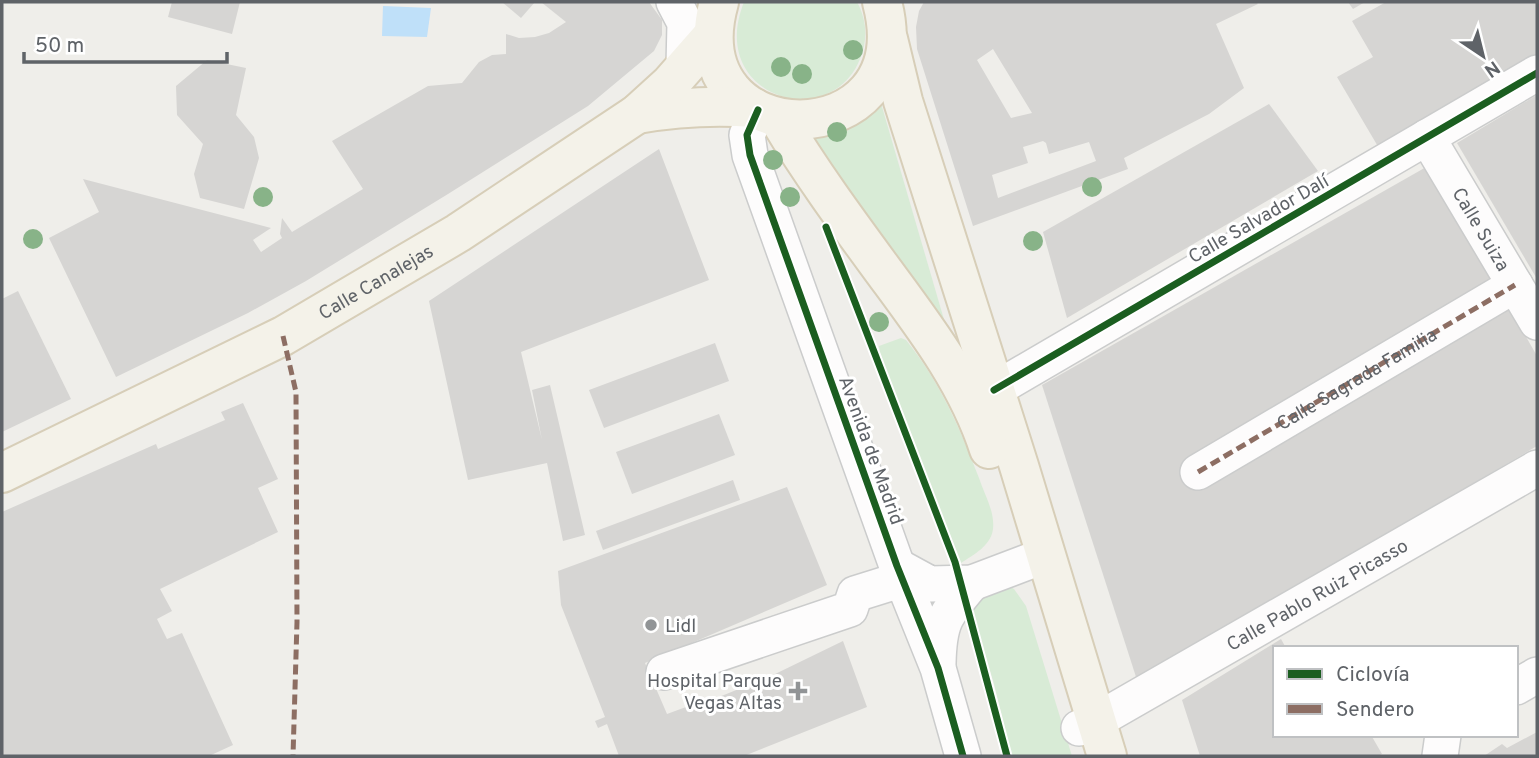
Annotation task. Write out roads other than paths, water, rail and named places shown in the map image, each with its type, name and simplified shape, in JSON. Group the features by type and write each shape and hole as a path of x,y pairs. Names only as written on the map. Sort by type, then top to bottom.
{"main road":[{"path":"882,2 903,101 994,390 1036,559 1092,740"},
{"name":"Calle Canalejas","path":"2,473 314,319 458,233 636,114 670,84 684,66 708,15"},
{"path":"708,15 716,58 726,79 740,97 764,112 809,169 933,338 962,384 1036,559"},
{"path":"636,114 692,106 764,112 804,121 829,116 852,104 870,87 883,64 888,39"}],"street":[{"path":"674,2 685,23 684,66"},
{"name":"Calle Salvador Dalí","path":"994,390 1537,73"},
{"path":"692,106 719,123 750,156"},
{"path":"750,156 747,135 764,112"},
{"name":"Calle Suiza","path":"1427,137 1537,322"},
{"name":"Avenida de Madrid","path":"750,156 900,573 938,668 963,756"},
{"name":"Calle Sagrada Familia","path":"1198,472 1516,285"},
{"name":"Calle Pablo Ruiz Picasso","path":"1092,740 1537,468"},
{"path":"664,672 850,609 855,594 900,573 930,584 972,583 1036,559"},
{"path":"938,668 939,633 946,614 972,583"},
{"path":"1518,686 1537,675"},
{"path":"1440,756 1443,737"}],"water":[{"path":"383,6 431,8 427,37 382,36"}],"place":[{"name":"Lidl","path":"651,625"},
{"name":"Hospital Parque Vegas Altas","path":"798,691"}]}
